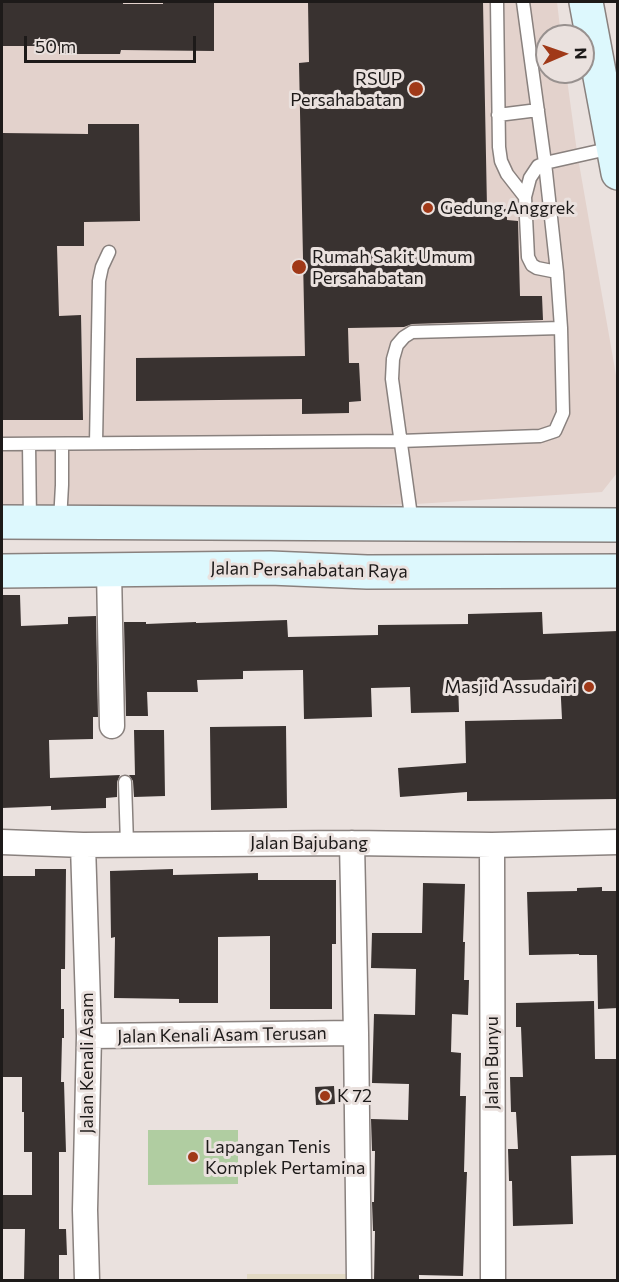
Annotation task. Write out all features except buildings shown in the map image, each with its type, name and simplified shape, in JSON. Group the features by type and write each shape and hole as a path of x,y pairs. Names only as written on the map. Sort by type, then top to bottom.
{"street":[{"path":"586,2 615,160"},
{"path":"30,522 618,525"},
{"path":"366,525 367,572"},
{"name":"Jalan Persahabatan Raya","path":"2,571 270,568 367,572 618,571"},
{"path":"109,570 112,726"},
{"name":"Jalan Bajubang","path":"2,842 492,845 618,842"},
{"path":"352,843 359,1281"},
{"name":"Jalan Kenali Asam","path":"82,844 89,1036 85,1210 87,1281"},
{"name":"Jalan Bunyu","path":"492,845 493,1281"},
{"name":"Jalan Kenali Asam Terusan","path":"89,1036 356,1033"}],"lane":[{"path":"497,2 498,115 501,161 507,174 525,197"},
{"path":"2,444 400,441 540,436 555,430 563,413 557,272 523,2"},
{"path":"498,115 538,110"},
{"path":"557,272 537,268 532,265 528,257 525,197 530,178 538,166 545,163 615,160"},
{"path":"96,444 99,281 109,252"},
{"path":"412,524 392,379 393,359 397,345 412,332 561,328"},
{"path":"29,444 30,522"},
{"path":"30,522 62,485 62,444"},
{"path":"125,782 127,844"}],"shaded area":[{"name":"Rumah Sakit Umum Persahabatan","path":"2,2 557,2 560,24 535,24 535,84 568,84 577,152 617,381 617,473 602,492 416,504 60,513 2,511"},
{"path":"247,1274 348,1274 348,1280 247,1280"}],"green space":[{"name":"Lapangan Tenis Komplek Pertamina","path":"148,1130 238,1130 238,1184 148,1185"}],"place":[{"name":"RSUP Persahabatan","path":"416,89"},
{"name":"Gedung Anggrek","path":"428,208"},
{"name":"Rumah Sakit Umum Persahabatan","path":"299,267"},
{"name":"Masjid Assudairi","path":"589,687"},
{"name":"K 72","path":"325,1096"},
{"name":"Lapangan Tenis Komplek Pertamina","path":"193,1157"}]}
